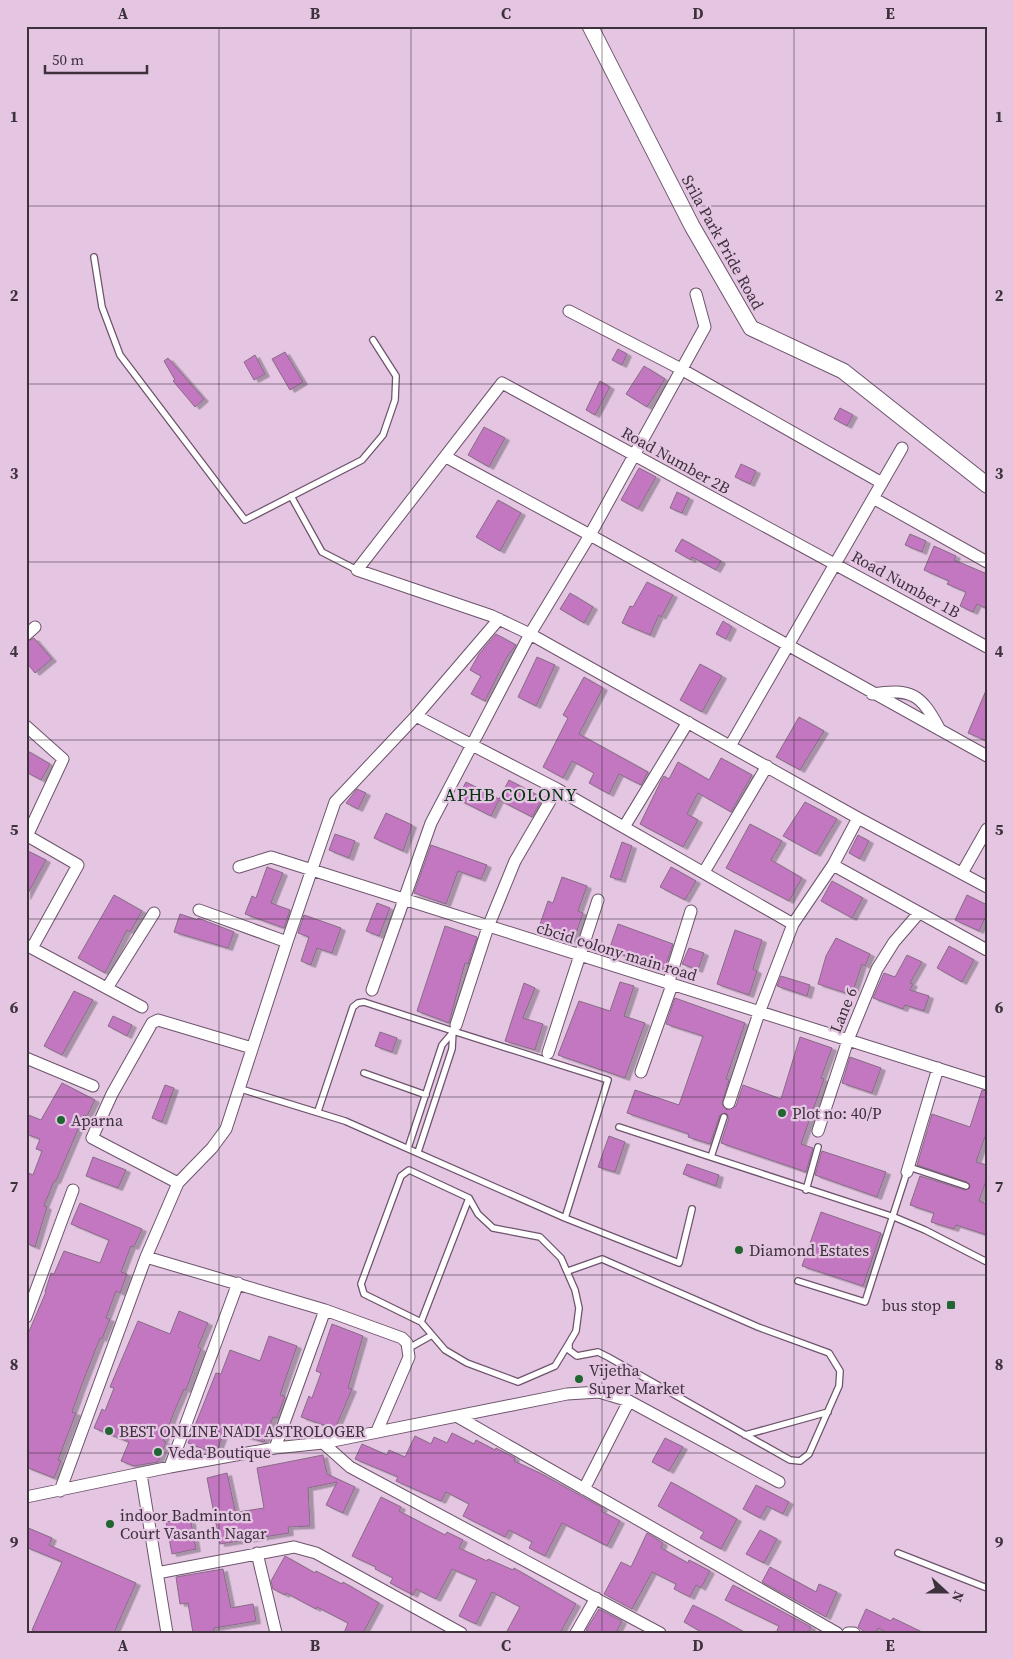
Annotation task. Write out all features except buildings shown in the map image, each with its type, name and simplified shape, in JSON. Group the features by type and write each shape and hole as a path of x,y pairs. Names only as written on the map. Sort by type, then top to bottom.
{"street":[{"name":"Srila Park Pride Road","path":"590,26 692,226 751,328 843,371 987,485"},
{"path":"372,990 402,900 431,823 530,634 590,535 705,327 696,294"},
{"path":"569,311 681,369 882,483"},
{"name":"Road Number 2B","path":"446,457 502,383 835,564"},
{"path":"730,746 902,448"},
{"path":"987,756 872,694 789,644 446,457 357,570 499,620 530,634 858,818 987,887"},
{"path":"874,498 987,562"},
{"name":"Road Number 1B","path":"835,564 987,647"},
{"path":"60,1491 146,1257 178,1183 212,1148 226,1130 335,802 416,716 499,620"},
{"path":"872,694 898,690 912,694 923,702 940,730"},
{"path":"416,716 557,789 793,924"},
{"path":"624,827 688,722"},
{"path":"26,726 64,759 27,836 78,865 29,947 142,1007"},
{"path":"704,872 767,766"},
{"path":"454,1028 488,927 514,861 557,789"},
{"path":"729,1103 759,1013 793,924 833,865 858,818"},
{"path":"962,873 987,829"},
{"name":"cbcid colony main road","path":"239,867 271,858 987,1084"},
{"path":"833,865 987,950"},
{"path":"548,1053 598,900"},
{"path":"199,910 288,942"},
{"path":"641,1072 670,984 691,911"},
{"path":"107,988 154,913"},
{"name":"Lane 6","path":"818,1131 848,1040 877,969 894,942 919,913"},
{"path":"178,1183 92,1138 112,1094 152,1023 158,1020 252,1048"},
{"path":"26,1058 93,1086"},
{"path":"908,1170 938,1068"},
{"path":"26,1318 73,1190"},
{"path":"146,1257 325,1310 402,1338 409,1348 409,1357 377,1431"},
{"path":"170,1467 238,1283"},
{"path":"275,1448 325,1310"},
{"path":"26,1497 170,1467 275,1448 323,1443 567,1394 599,1392 629,1401 779,1482"},
{"path":"584,1489 629,1401"},
{"path":"458,1417 837,1633"},
{"path":"323,1443 350,1467 660,1633"},
{"path":"141,1474 167,1633"},
{"path":"157,1574 294,1547 316,1553 460,1633"},
{"path":"257,1553 276,1633"},
{"path":"576,1633 596,1598"},
{"path":"848,1633 854,1633"}],"lane":[{"path":"94,257 102,307 120,355 245,520 362,460 383,435 395,400 396,376 373,340"},
{"path":"291,496 322,552 357,570"},
{"path":"318,1111 354,1007 358,1003 364,1002 454,1028 608,1080 565,1218"},
{"path":"408,1148 442,1045 454,1028"},
{"path":"418,1152 452,1049 454,1028"},
{"path":"364,1073 426,1094"},
{"path":"241,1088 318,1111 418,1152 565,1218 679,1263 692,1209"},
{"path":"711,1157 724,1117"},
{"path":"619,1127 806,1190 894,1217 926,1230 987,1262"},
{"path":"806,1190 818,1147"},
{"path":"409,1170 469,1198 478,1214 493,1228 540,1237 561,1258 568,1271 579,1308 576,1331 555,1366 518,1382 498,1377 467,1363 445,1350 421,1322 364,1294 361,1284 401,1176 409,1170"},
{"path":"798,1281 865,1302 908,1170 966,1186"},
{"path":"421,1322 469,1198"},
{"path":"568,1271 602,1259 758,1327 829,1353 840,1371 839,1386 809,1454 800,1461 790,1460 598,1352 577,1356 569,1350 569,1343"},
{"path":"409,1348 432,1335"},
{"path":"745,1435 828,1412"},
{"path":"898,1553 987,1588"}],"place":[{"name":"Plot no: 40/P","path":"782,1113"},
{"name":"Aparna","path":"61,1120"},
{"name":"Diamond Estates","path":"739,1250"},
{"name":"bus stop","path":"951,1305"},
{"name":"Vijetha Super Market","path":"579,1379"},
{"name":"BEST ONLINE NADI ASTROLOGER","path":"109,1431"},
{"name":"Veda Boutique","path":"158,1452"},
{"name":"indoor Badminton Court Vasanth Nagar","path":"110,1524"}],"district":[{"name":"APHB COLONY","path":"511,795"}]}
